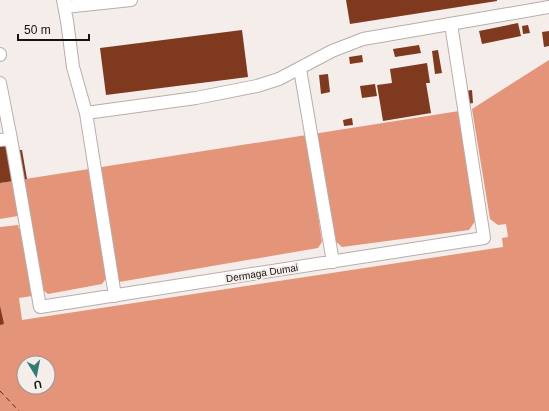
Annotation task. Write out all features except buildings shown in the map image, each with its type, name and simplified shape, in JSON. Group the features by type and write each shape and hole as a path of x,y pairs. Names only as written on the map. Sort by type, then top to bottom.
{"lane":[{"path":"115,296 86,113 73,67 64,2 131,0"},
{"path":"86,113 196,98 257,86 279,79 332,51 363,39 549,8"},
{"name":"Dermaga Dumai","path":"5,140 40,307 484,238 451,24"},
{"path":"300,69 332,262"},
{"path":"0,83 5,140"}],"shaded area":[{"path":"549,60 549,411 0,411 0,183 472,109"}],"pier":[{"path":"472,109 490,219 498,225 506,224 508,237 502,238 503,247 22,320 19,298 32,296 21,229 19,229 18,225 0,227 0,219 18,216 12,181 38,286 48,294 102,284 108,276 89,169 98,168 119,282 318,248 322,242 306,135 334,240 342,247 469,230 476,220 458,111"}],"ferry route":[{"path":"0,391 19,411"}]}
